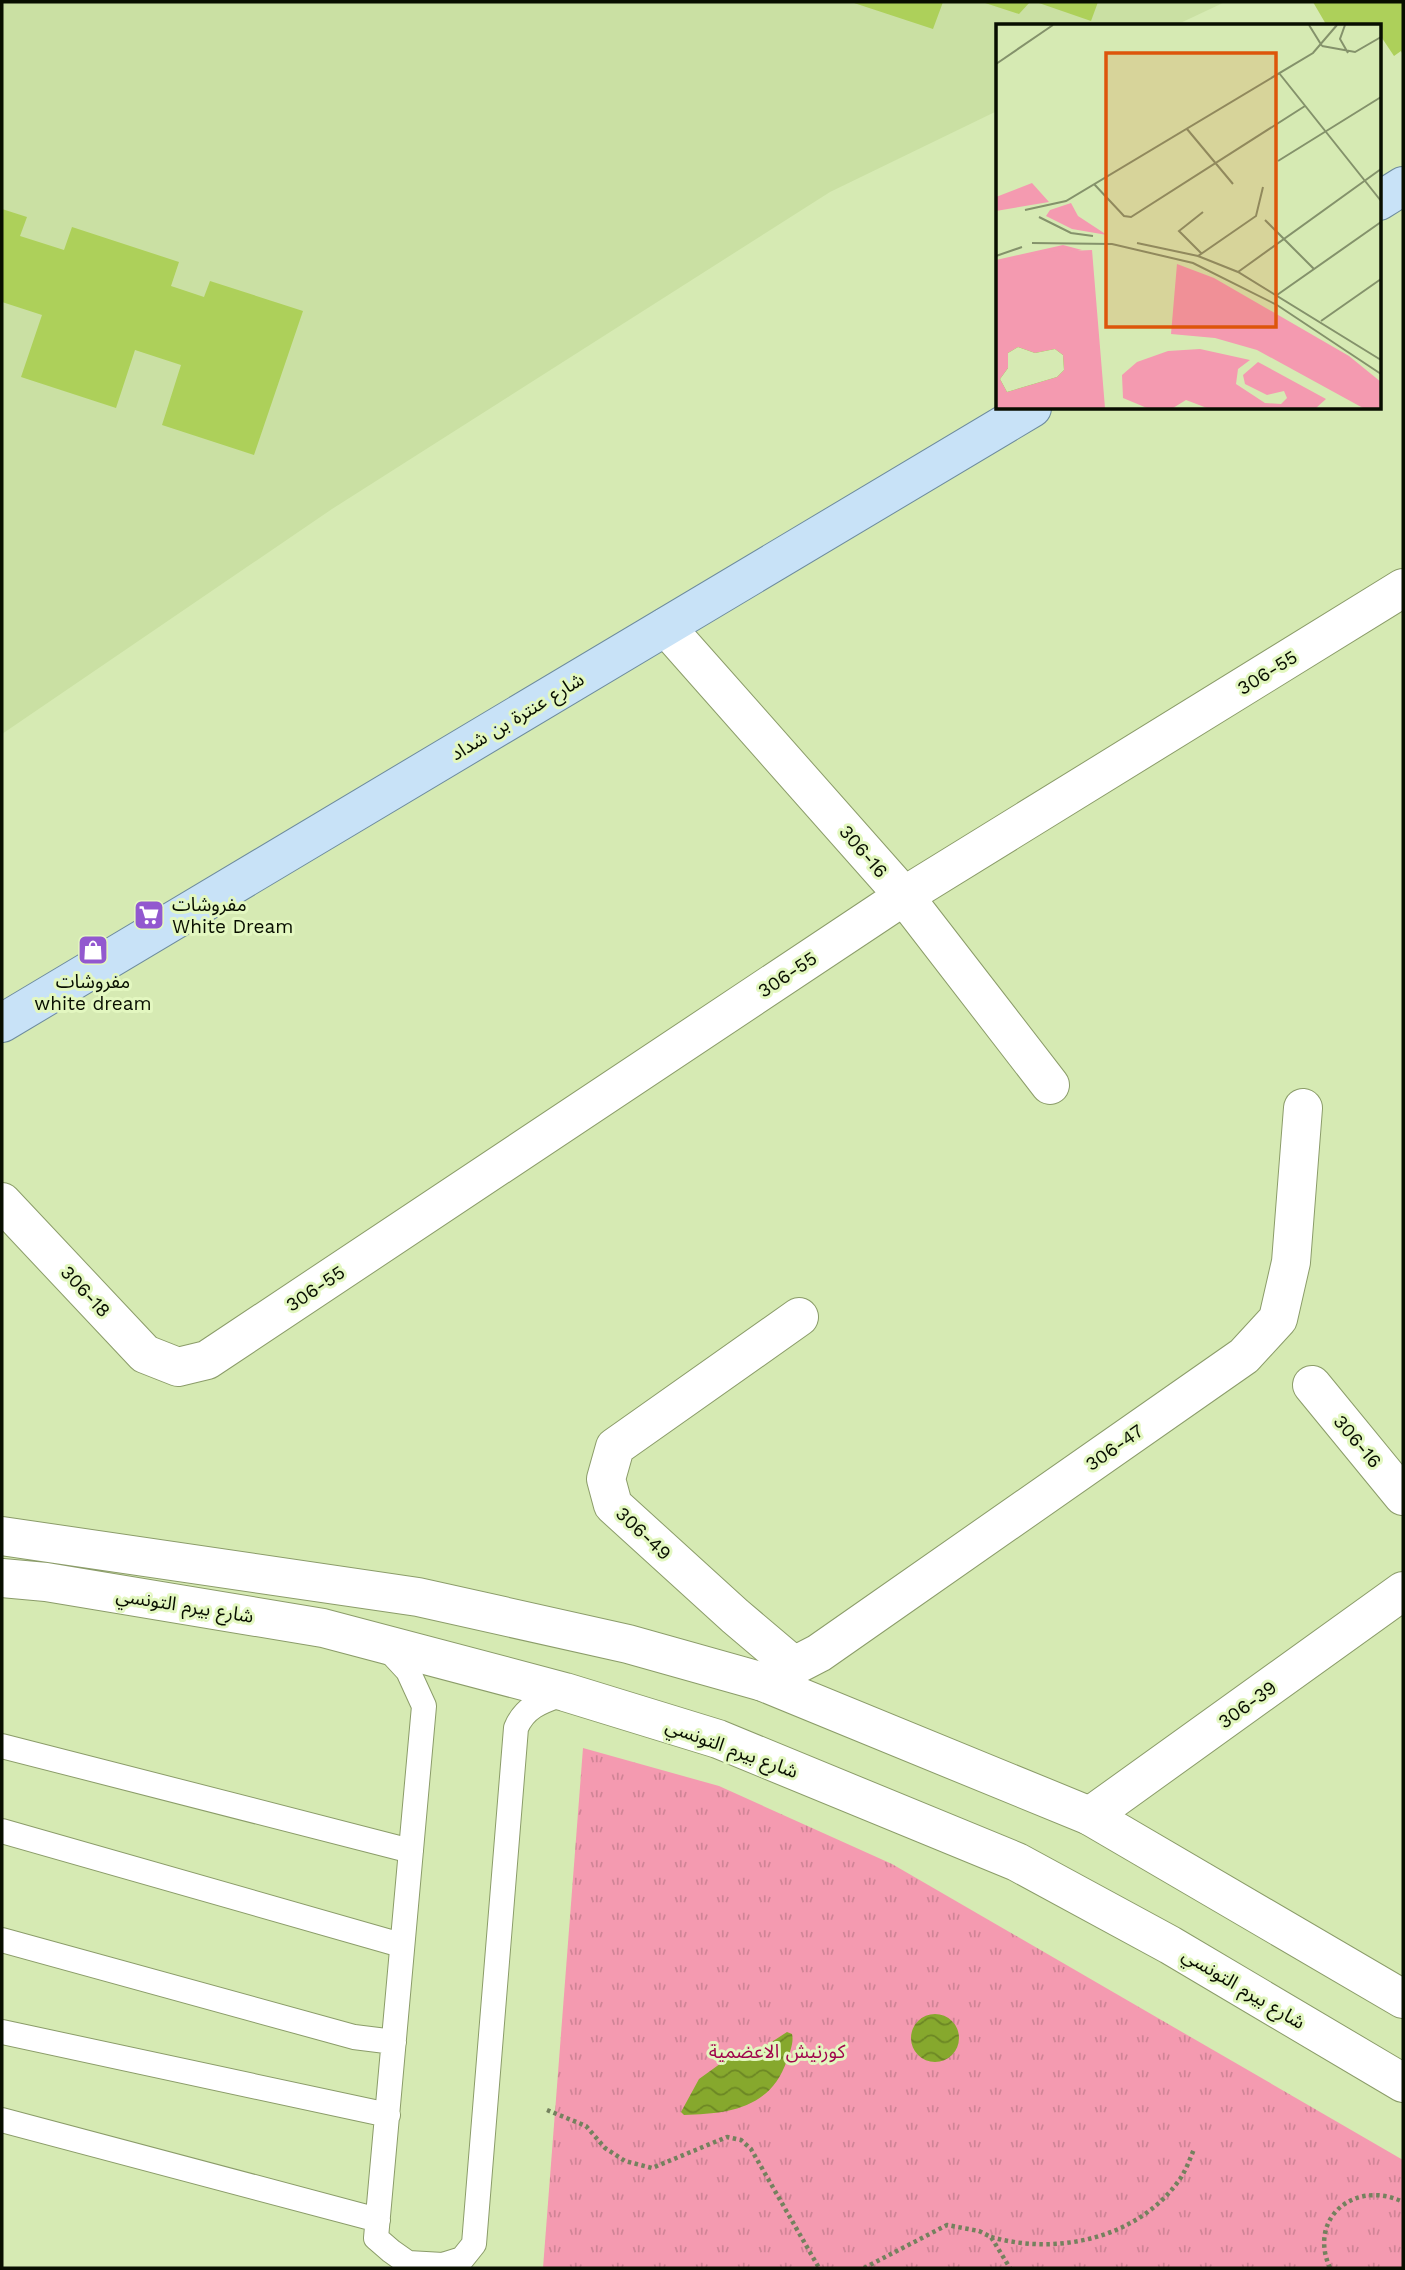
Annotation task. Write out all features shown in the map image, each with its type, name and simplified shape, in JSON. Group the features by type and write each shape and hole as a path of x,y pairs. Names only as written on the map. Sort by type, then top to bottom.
{"main road":[{"path":"1380,200 1403,186"},
{"name":"شارع عنترة بن شداد","path":"2,1023 1029,410"}],"street":[{"name":"306-55","path":"178,1367 207,1360 904,896 1403,588"},
{"name":"306-16","path":"666,627 904,896 1051,1085"},
{"name":"306-47","path":"778,1674 819,1653 1244,1356 1278,1319 1291,1262 1303,1108"},
{"name":"306-18","path":"2,1202 145,1354 178,1367"},
{"name":"306-49","path":"778,1674 735,1616 613,1504 606,1479 615,1447 799,1317"},
{"name":"306-16","path":"1312,1385 1403,1496"},
{"path":"2,1536 418,1597 778,1674 1090,1816 1403,1999"},
{"name":"شارع بيرم التونسي","path":"2,1578 323,1628 565,1692 718,1739 1017,1862 1170,1945 1403,2082"},
{"name":"306-39","path":"1090,1816 1403,1591"}],"lane":[{"path":"384,1644 408,1671 424,1706 376,2238 408,2263 443,2266 462,2259 474,2244 516,1728 530,1706 565,1692"},
{"path":"2,1746 411,1851"},
{"path":"2,1831 401,1945"},
{"path":"2,1940 354,2037 394,2042"},
{"path":"2,2032 388,2115"},
{"path":"2,2120 378,2220"}],"path":[{"path":"547,2110 586,2126 605,2148 625,2161 652,2168 727,2137 741,2140 751,2149 819,2268"},
{"path":"864,2268 947,2225 979,2231 1016,2244 1074,2243 1108,2234 1139,2218 1165,2197 1182,2177 1194,2149"},
{"path":"1330,2268 1324,2250 1325,2234 1331,2218 1341,2205 1355,2197 1372,2193 1389,2195 1403,2202"},
{"path":"991,2237 1010,2268"}],"shaded area":[{"path":"2,2 1225,2 1178,24 996,24 996,111 830,192 332,509 2,734"}],"green space":[{"name":"كورنيش الاعضمية","path":"583,1748 719,1786 892,1864 1403,2160 1403,2268 543,2268"}],"water":[{"path":"935,2014 944,2015 952,2021 958,2029 958,2047 952,2055 944,2061 935,2062 926,2061 918,2055 912,2047 911,2038 912,2029 918,2021 926,2015"},
{"path":"787,2032 792,2034 792,2040 787,2060 780,2076 759,2099 746,2106 716,2113 684,2115 681,2112 699,2079 724,2061 767,2045"}],"building":[{"path":"851,2 943,2 933,29"},
{"path":"982,2 1030,2 1019,14"},
{"path":"1036,2 1098,2 1091,21"},
{"path":"1313,2 1403,2 1403,55 1401,51 1394,56 1382,38 1380,39 1380,24 1326,24"},
{"path":"2,209 27,217 20,236 64,250 72,227 179,262 171,286 204,297 210,281 303,311 254,455 162,425 181,365 135,350 116,408 21,377 42,315 2,302"}],"place":[{"name":"مفروشات White Dream","path":"149,915"},
{"name":"مفروشات white dream","path":"93,950"}]}
